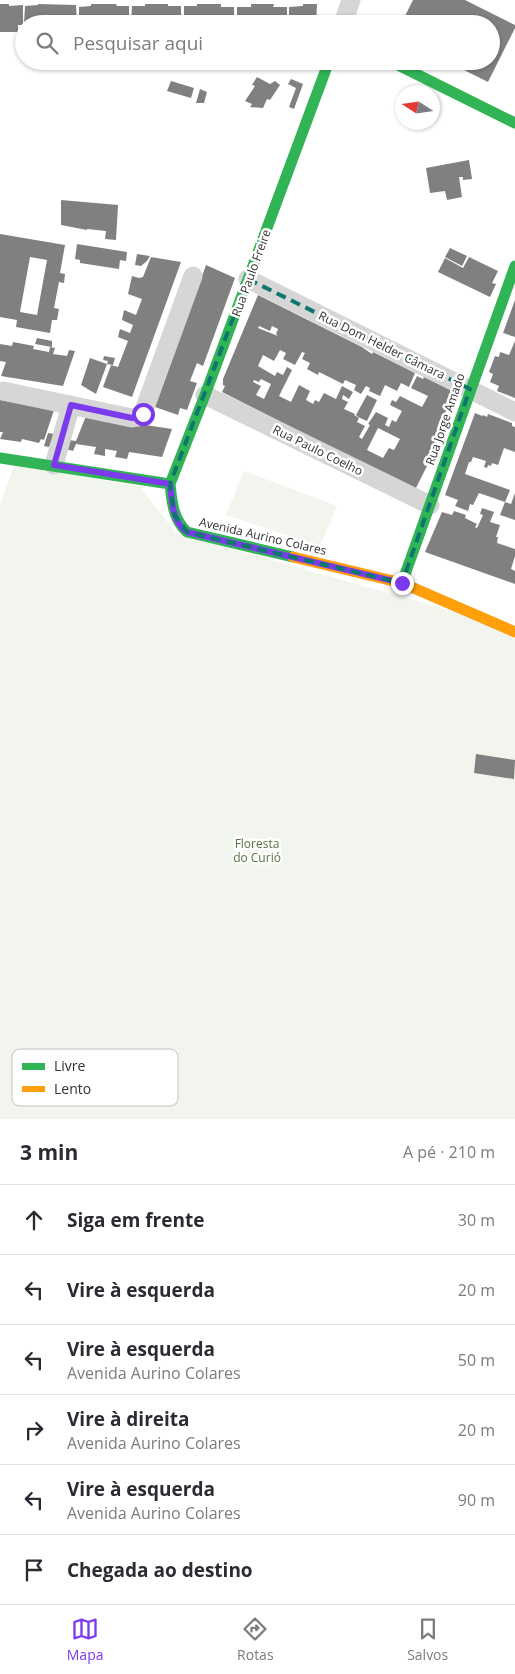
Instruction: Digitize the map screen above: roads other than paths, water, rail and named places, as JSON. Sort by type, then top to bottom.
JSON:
[{"type":"street","points":[[346,15],[351,0]]},
{"type":"street","name":"Rua Paulo Freire","points":[[170,484],[206,395],[326,70]]},
{"type":"street","points":[[408,70],[515,123]]},
{"type":"street","name":"Rua Jorge Amado","points":[[402,583],[515,266]]},
{"type":"street","points":[[3,391],[132,418],[143,414],[193,276]]},
{"type":"street","name":"Rua Dom Helder Câmara","points":[[248,279],[515,412]]},
{"type":"street","name":"Rua Paulo Coelho","points":[[206,395],[430,505]]},
{"type":"street","points":[[54,465],[71,405]]},
{"type":"street","points":[[0,458],[170,484]]},
{"type":"street","name":"Avenida Aurino Colares","points":[[170,484],[174,514],[178,524],[187,532],[402,583],[515,632]]},
{"type":"park label","name":"Floresta do Curió","points":[[257,850]]}]
